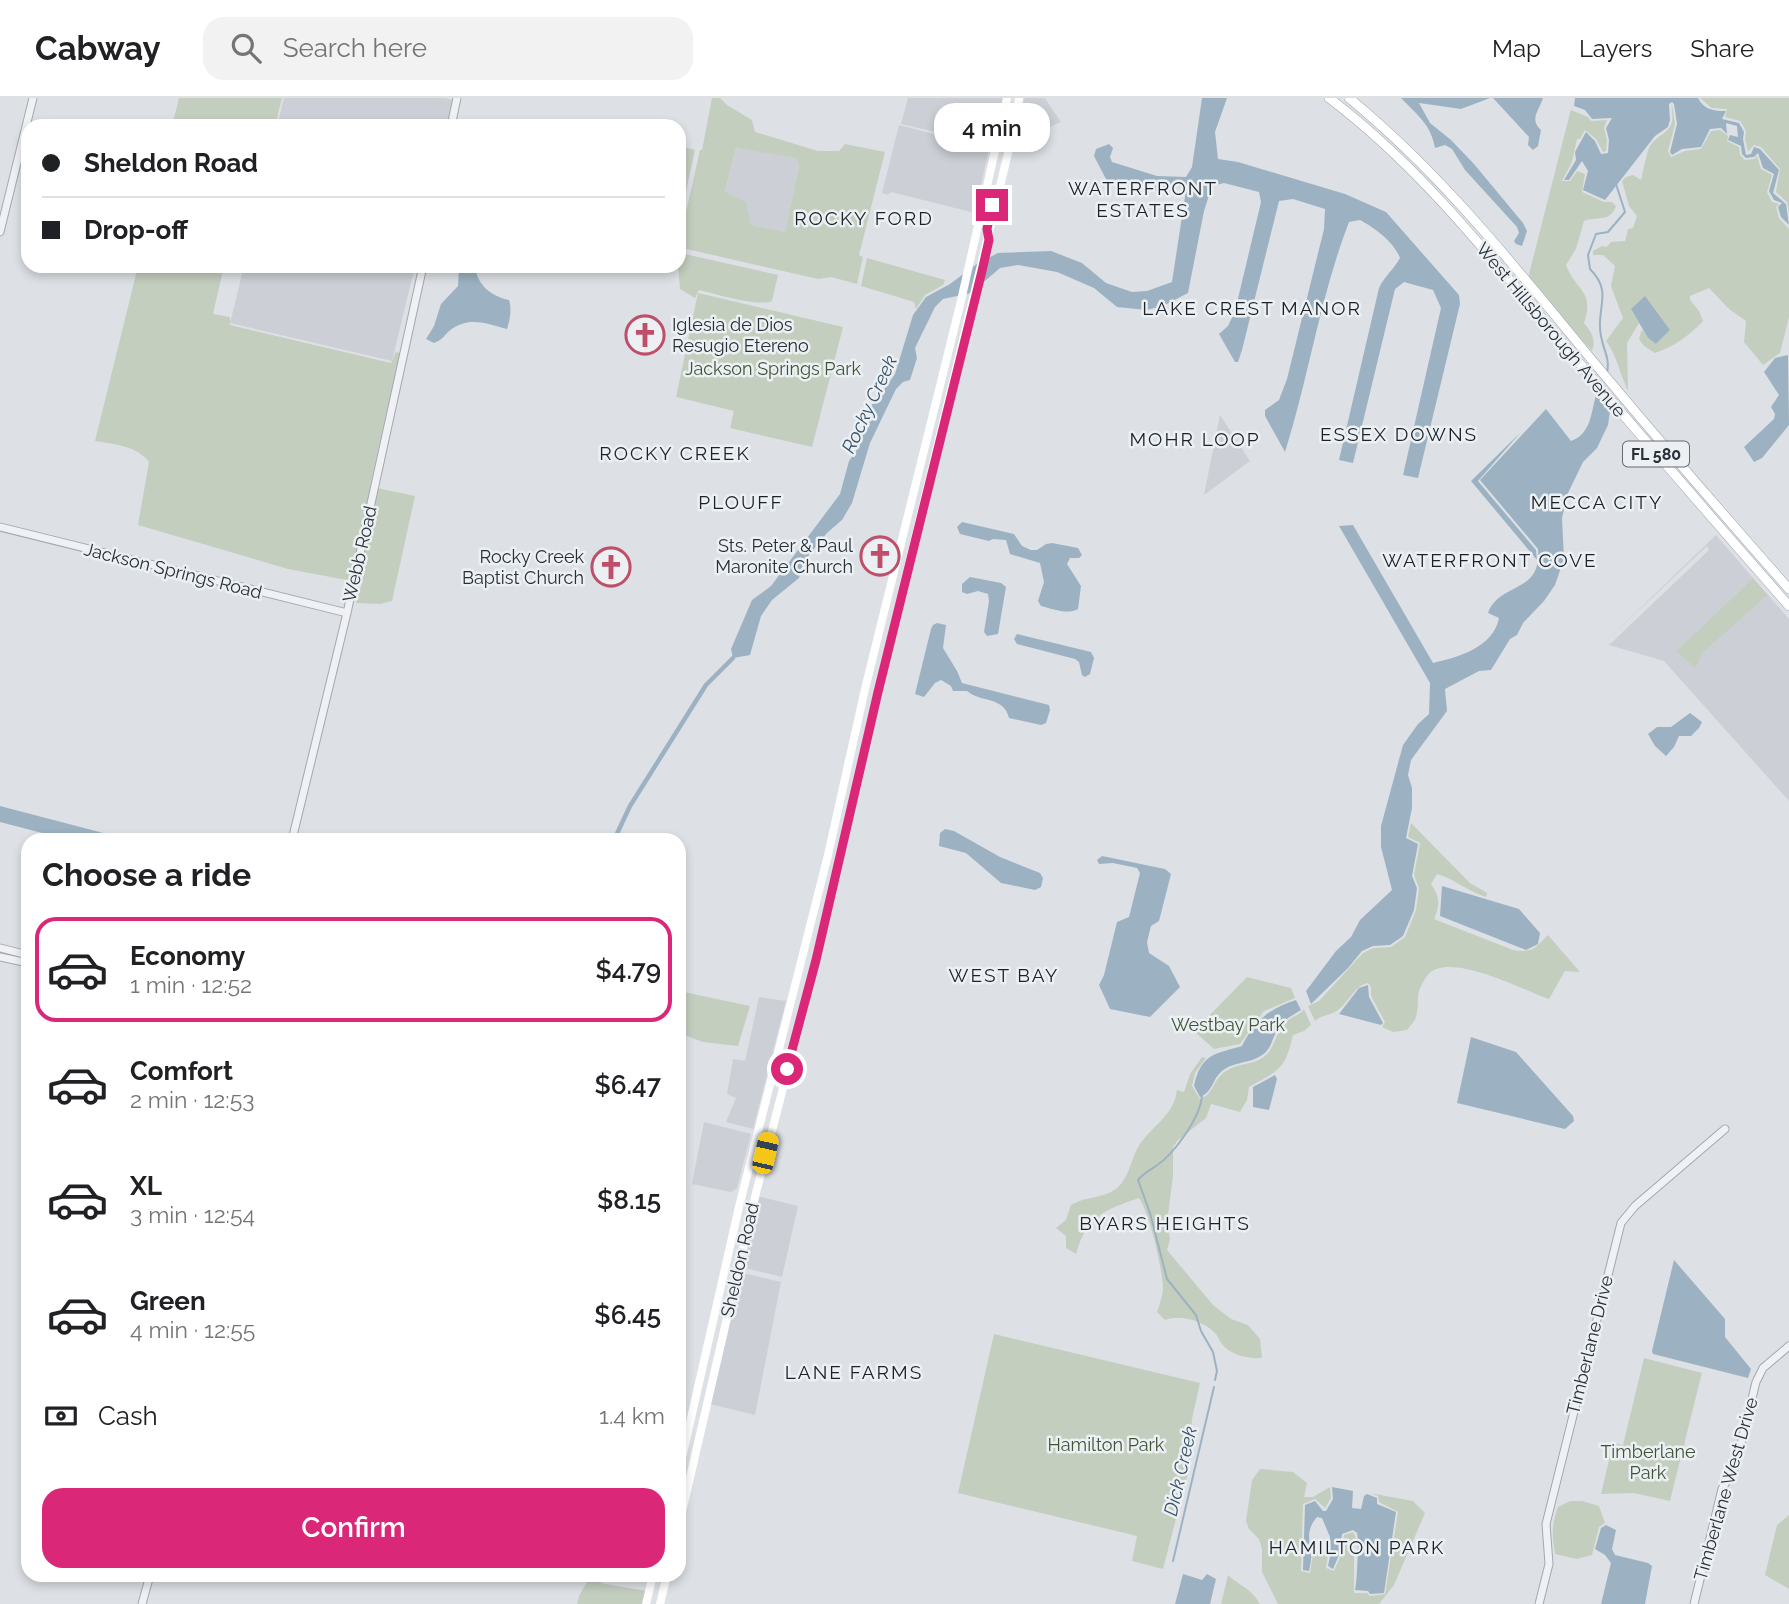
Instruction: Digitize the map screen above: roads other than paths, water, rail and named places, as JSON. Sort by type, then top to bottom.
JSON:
[{"type":"main road","name":"Sheldon Road","points":[[686,1441],[739,1207],[828,855],[869,671],[960,305],[1007,98]]},
{"type":"main road","name":"Sheldon Road","points":[[686,1495],[774,1118],[816,960],[878,692],[988,244],[1016,120],[1018,98]]},
{"type":"main road","name":"West Hillsborough Avenue","points":[[1329,98],[1366,127],[1429,189],[1514,284],[1610,400],[1789,606]]},
{"type":"main road","name":"West Hillsborough Avenue","points":[[1349,98],[1374,118],[1440,184],[1523,276],[1789,589]]},
{"type":"main road","points":[[986,192],[992,200],[987,229],[988,244]]},
{"type":"main road","points":[[712,1328],[724,1330]]},
{"type":"main road","points":[[646,1604],[651,1582]]},
{"type":"main road","points":[[660,1604],[665,1582]]},
{"type":"street","points":[[28,119],[33,98]]},
{"type":"street","points":[[452,119],[457,98]]},
{"type":"street","points":[[0,232],[21,147]]},
{"type":"street","name":"Webb Road","points":[[294,833],[347,613],[421,273]]},
{"type":"street","name":"Jackson Springs Road","points":[[0,527],[347,613]]},
{"type":"street","points":[[0,948],[21,953]]},
{"type":"street","points":[[0,957],[21,962]]},
{"type":"street","name":"Timberlane Drive","points":[[1539,1604],[1549,1564],[1546,1524],[1620,1223],[1635,1206],[1725,1129]]},
{"type":"street","name":"Timberlane West Drive","points":[[1694,1604],[1722,1489],[1736,1465],[1756,1382],[1763,1368],[1789,1346]]},
{"type":"street","points":[[142,1604],[148,1582]]},
{"type":"water","points":[[1202,98],[1227,98],[1215,132],[1218,159],[1238,162],[1345,194],[1386,212],[1459,295],[1460,304],[1418,478],[1403,475],[1441,308],[1433,290],[1404,282],[1395,289],[1353,463],[1339,460],[1379,288],[1400,258],[1389,241],[1372,227],[1360,220],[1349,222],[1330,279],[1285,452],[1265,416],[1265,410],[1279,400],[1287,379],[1324,229],[1325,209],[1293,199],[1279,201],[1242,350],[1238,362],[1235,362],[1219,334],[1228,326],[1235,311],[1261,202],[1259,192],[1224,183],[1212,186],[1204,211],[1188,293],[1163,306],[1146,310],[1117,307],[1094,288],[1057,272],[1018,265],[1000,268],[971,293],[943,299],[935,307],[915,348],[917,358],[910,380],[903,382],[896,389],[870,443],[852,503],[842,520],[827,533],[804,561],[799,578],[772,600],[761,616],[750,655],[733,658],[731,649],[752,600],[771,586],[840,494],[849,461],[858,448],[863,428],[861,420],[882,396],[895,374],[913,315],[926,297],[998,253],[1051,251],[1082,263],[1106,283],[1132,292],[1147,291],[1172,282],[1186,190],[1177,185],[1160,193],[1134,183],[1107,181],[1094,156],[1096,149],[1109,144],[1113,148],[1110,157],[1112,162],[1157,176],[1186,177],[1192,167]]},
{"type":"water","points":[[1401,98],[1490,98],[1461,109],[1419,103],[1430,123],[1474,164],[1523,223],[1527,231],[1522,246],[1514,241],[1519,233],[1517,227],[1465,170],[1452,149],[1445,145],[1435,148],[1427,126]]},
{"type":"water","points":[[1493,98],[1543,98],[1535,118],[1541,130],[1538,146],[1533,150],[1528,145],[1529,137]]},
{"type":"water","points":[[1575,98],[1698,98],[1710,109],[1726,111],[1722,119],[1739,123],[1744,132],[1746,155],[1751,154],[1754,147],[1760,149],[1779,170],[1773,193],[1786,204],[1789,225],[1781,217],[1778,207],[1782,203],[1774,200],[1769,191],[1774,174],[1763,168],[1758,153],[1754,157],[1746,158],[1742,154],[1741,146],[1728,140],[1730,135],[1738,137],[1737,126],[1726,123],[1727,134],[1721,128],[1710,129],[1701,147],[1682,149],[1672,155],[1670,152],[1677,124],[1672,102],[1669,104],[1668,127],[1655,136],[1605,200],[1583,190],[1588,171],[1582,161],[1569,180],[1564,180],[1576,160],[1575,152],[1586,132],[1595,141],[1601,154],[1608,153],[1606,128],[1612,118],[1592,119],[1585,110],[1574,106]]},
{"type":"water","points":[[459,273],[476,273],[486,289],[509,300],[507,329],[468,323],[455,327],[434,343],[426,339],[434,326],[441,304],[458,286]]},
{"type":"water","points":[[1645,296],[1670,330],[1656,344],[1648,338],[1631,309]]},
{"type":"water","points":[[1788,355],[1789,425],[1762,458],[1754,462],[1744,447],[1774,419],[1775,414],[1771,407],[1779,395],[1764,372],[1775,358]]},
{"type":"water","points":[[1596,395],[1610,411],[1608,425],[1597,448],[1583,462],[1568,493],[1562,518],[1564,559],[1555,585],[1523,623],[1517,635],[1510,639],[1491,670],[1479,671],[1445,689],[1447,711],[1411,760],[1408,775],[1412,788],[1412,808],[1406,838],[1418,844],[1412,876],[1417,888],[1414,910],[1403,936],[1390,945],[1373,946],[1362,951],[1311,1004],[1306,991],[1336,951],[1351,937],[1360,920],[1392,890],[1381,847],[1381,826],[1403,745],[1429,714],[1430,683],[1339,526],[1353,525],[1433,663],[1473,650],[1490,637],[1495,628],[1499,618],[1488,613],[1493,603],[1527,581],[1533,574],[1538,549],[1480,480],[1546,409],[1571,441],[1578,438],[1589,422]]},
{"type":"water","points":[[1521,432],[1478,481],[1536,550],[1537,560],[1471,481]]},
{"type":"water","points":[[962,522],[1014,534],[1022,546],[1031,550],[1052,543],[1078,548],[1082,555],[1079,558],[1070,558],[1067,564],[1081,586],[1078,609],[1065,611],[1041,606],[1038,601],[1044,582],[1040,563],[1010,554],[1006,540],[989,541],[960,534],[957,527]]},
{"type":"water","points":[[970,577],[1001,583],[1006,587],[998,634],[987,636],[984,632],[988,594],[978,591],[967,594],[962,592],[962,584]]},
{"type":"water","points":[[937,623],[946,625],[943,648],[962,683],[1049,705],[1046,723],[1041,725],[1009,718],[997,703],[967,691],[953,691],[951,686],[941,680],[935,683],[924,697],[915,694],[931,629]]},
{"type":"water","points":[[1017,634],[1091,652],[1094,658],[1090,674],[1085,677],[1082,675],[1079,662],[1075,659],[1017,644],[1014,639]]},
{"type":"water","points":[[1690,713],[1702,722],[1699,728],[1691,736],[1679,736],[1666,756],[1655,746],[1648,734],[1657,727],[1671,727]]},
{"type":"water","points":[[0,806],[103,833],[42,833],[0,822]]},
{"type":"water","points":[[945,829],[954,831],[1000,857],[1040,873],[1043,878],[1041,887],[1035,890],[1001,883],[966,853],[939,846],[940,833]]},
{"type":"water","points":[[1102,856],[1165,869],[1171,874],[1159,921],[1151,926],[1147,942],[1149,953],[1169,966],[1180,987],[1150,1017],[1110,1009],[1099,985],[1117,922],[1129,917],[1140,873],[1137,868],[1113,863],[1099,864],[1097,860]]},
{"type":"water","points":[[1442,886],[1519,909],[1540,933],[1538,944],[1526,950],[1440,916]]},
{"type":"water","points":[[1368,985],[1369,997],[1383,1023],[1381,1025],[1339,1014],[1359,988]]},
{"type":"water","points":[[1296,1000],[1301,1010],[1281,1025],[1265,1053],[1226,1068],[1218,1075],[1208,1092],[1200,1097],[1194,1086],[1205,1061],[1216,1054],[1242,1046],[1252,1029],[1264,1017],[1278,1007]]},
{"type":"water","points":[[1471,1037],[1516,1052],[1573,1116],[1574,1121],[1565,1129],[1457,1103]]},
{"type":"water","points":[[1275,1075],[1277,1079],[1269,1110],[1253,1107],[1253,1087]]},
{"type":"water","points":[[1674,1260],[1725,1319],[1725,1337],[1751,1369],[1748,1378],[1653,1354]]},
{"type":"water","points":[[1332,1487],[1353,1491],[1352,1508],[1361,1509],[1367,1494],[1377,1498],[1377,1504],[1396,1512],[1384,1593],[1370,1594],[1368,1591],[1355,1590],[1358,1543],[1357,1533],[1353,1530],[1342,1534],[1339,1555],[1333,1569],[1328,1566],[1330,1537],[1322,1518],[1317,1517],[1311,1526],[1309,1571],[1303,1570],[1305,1505],[1315,1501],[1326,1511],[1333,1499]]},
{"type":"water","points":[[1606,1525],[1616,1530],[1612,1549],[1615,1555],[1652,1566],[1645,1604],[1601,1604],[1611,1563],[1595,1549],[1601,1528]]},
{"type":"water","points":[[1183,1574],[1202,1580],[1207,1574],[1216,1579],[1210,1604],[1175,1604]]},
{"type":"waterway","name":"Dick Creek","points":[[1607,374],[1607,359],[1600,326],[1601,286],[1590,269],[1588,255],[1596,234],[1608,232],[1625,212],[1616,184]]},
{"type":"waterway","points":[[617,833],[630,806],[706,685],[733,658]]},
{"type":"waterway","name":"Dick Creek","points":[[1202,1095],[1197,1114],[1178,1144],[1138,1180],[1150,1213],[1167,1279],[1196,1315],[1201,1331],[1213,1352],[1217,1371],[1215,1380]]},
{"type":"waterway","name":"Dick Creek","points":[[1173,1561],[1214,1387]]},
{"type":"place","name":"Iglesia de Dios Resugio Etereno","points":[[645,335]]},
{"type":"place","name":"Sts. Peter & Paul Maronite Church","points":[[880,556]]},
{"type":"place","name":"Rocky Creek Baptist Church","points":[[611,567]]},
{"type":"district","name":"WATERFRONT ESTATES","points":[[1143,199]]},
{"type":"district","name":"ROCKY FORD","points":[[864,218]]},
{"type":"district","name":"LAKE CREST MANOR","points":[[1252,308]]},
{"type":"district","name":"ESSEX DOWNS","points":[[1399,434]]},
{"type":"district","name":"MOHR LOOP","points":[[1195,439]]},
{"type":"district","name":"ROCKY CREEK","points":[[675,453]]},
{"type":"district","name":"PLOUFF","points":[[741,502]]},
{"type":"district","name":"MECCA CITY","points":[[1597,502]]},
{"type":"district","name":"WATERFRONT COVE","points":[[1490,560]]},
{"type":"district","name":"WEST BAY","points":[[1004,975]]},
{"type":"district","name":"BYARS HEIGHTS","points":[[1165,1223]]},
{"type":"district","name":"LANE FARMS","points":[[854,1372]]},
{"type":"district","name":"HAMILTON PARK","points":[[1357,1547]]},
{"type":"park label","name":"Jackson Springs Park","points":[[773,369]]},
{"type":"park label","name":"Westbay Park","points":[[1228,1025]]},
{"type":"park label","name":"Hamilton Park","points":[[1106,1445]]},
{"type":"park label","name":"Timberlane Park","points":[[1648,1462]]},
{"type":"water label","name":"Rocky Creek","points":[[869,404]]}]
